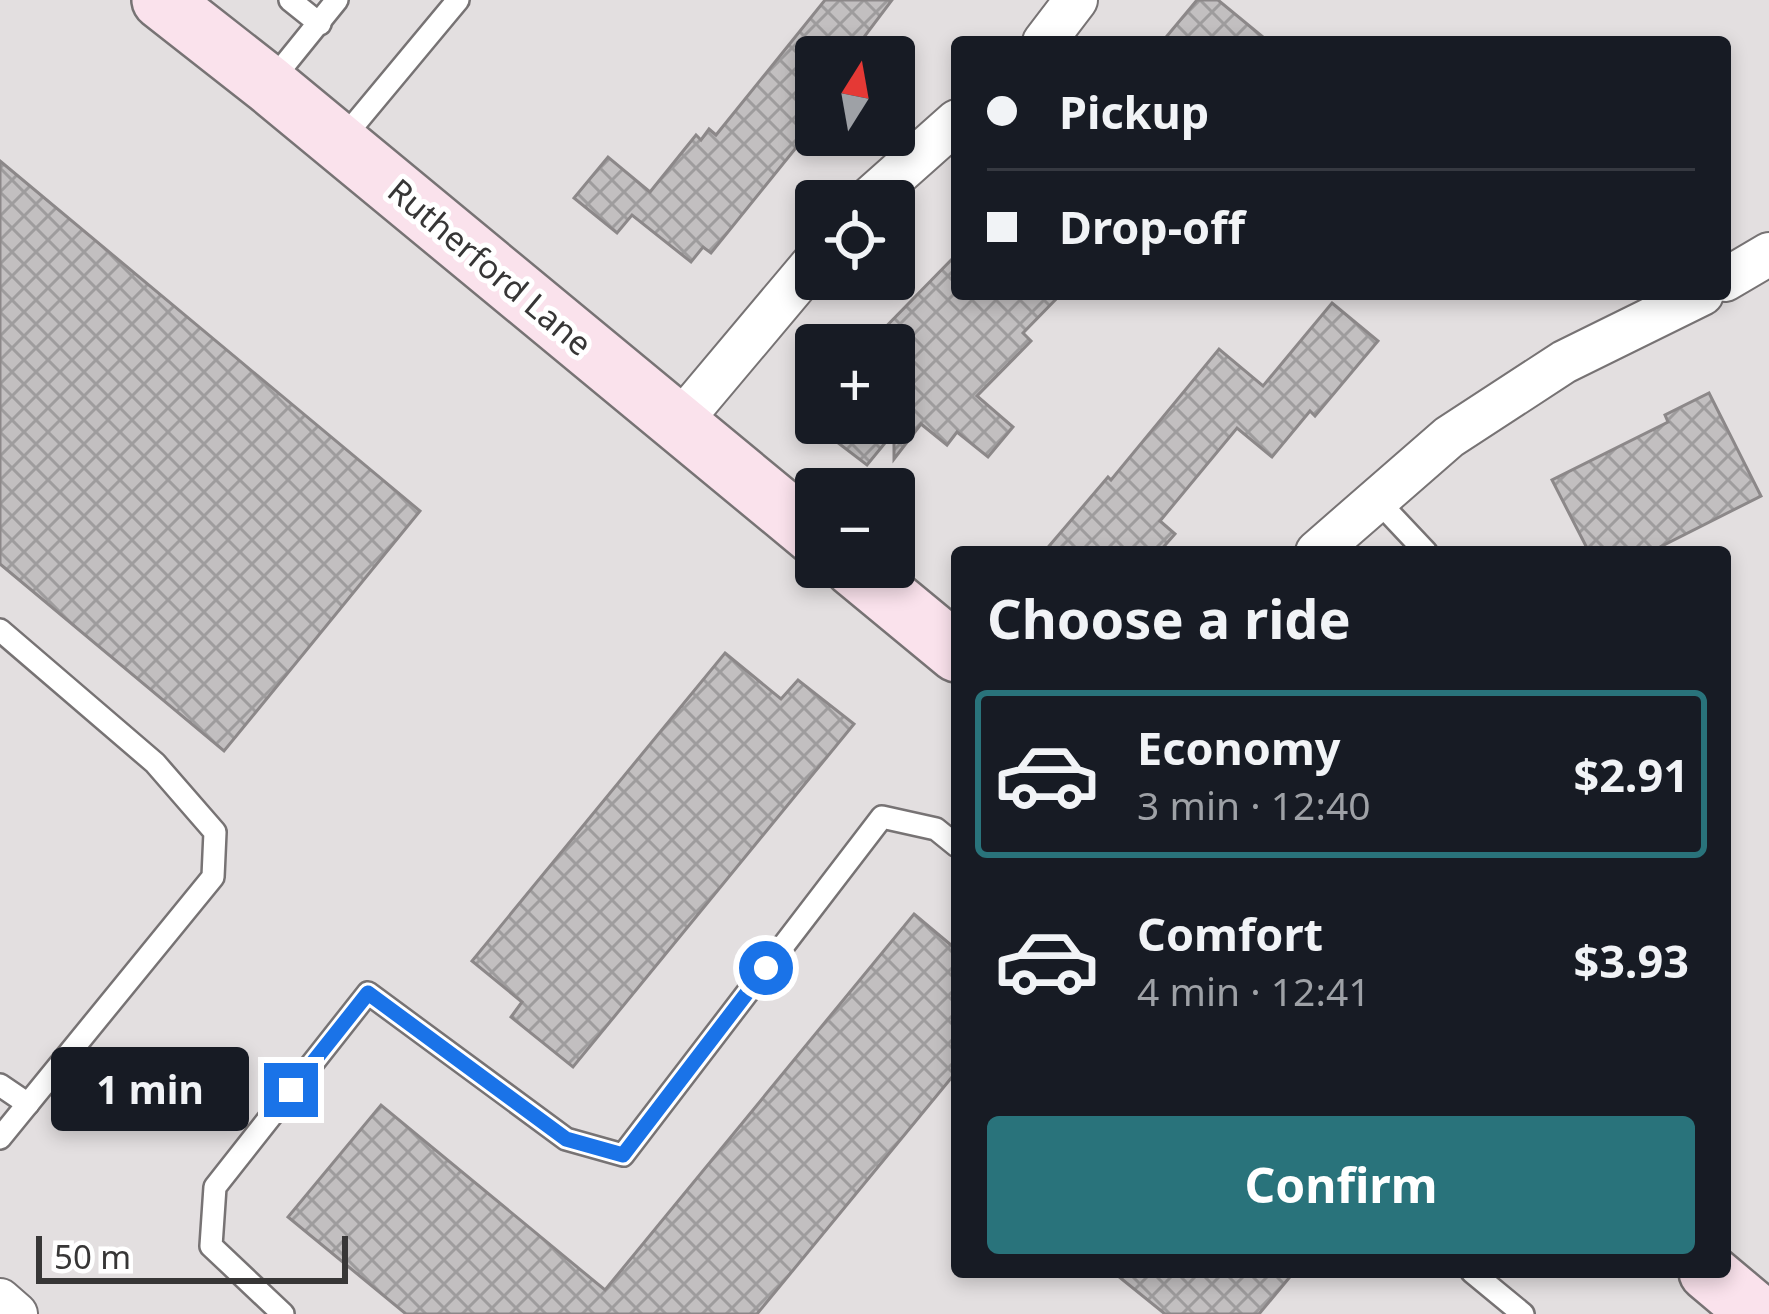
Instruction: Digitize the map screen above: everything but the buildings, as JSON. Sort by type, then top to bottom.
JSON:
[{"type":"street","name":"Rutherford Lane","points":[[161,0],[795,520]]},
{"type":"street","points":[[1049,36],[1076,0]]},
{"type":"street","points":[[891,180],[951,126]]},
{"type":"street","points":[[1731,276],[1769,254]]},
{"type":"street","points":[[679,423],[795,285]]},
{"type":"street","points":[[1324,546],[1449,437],[1564,362],[1690,300]]},
{"type":"street","points":[[878,588],[951,648]]},
{"type":"street","points":[[1715,1278],[1759,1314]]},
{"type":"street","points":[[0,1300],[16,1314]]},
{"type":"lane","points":[[290,0],[320,24]]},
{"type":"lane","points":[[268,84],[337,0]]},
{"type":"lane","points":[[339,143],[458,0]]},
{"type":"lane","points":[[1377,500],[1420,546]]},
{"type":"lane","points":[[0,630],[155,763],[215,832],[213,877],[0,1138]]},
{"type":"lane","points":[[284,1314],[212,1246],[215,1187],[368,993],[566,1139],[623,1155],[882,818],[937,829],[951,841]]},
{"type":"lane","points":[[0,1085],[28,1104]]},
{"type":"lane","points":[[1479,1278],[1522,1314]]},
{"type":"route","points":[[291,1090],[368,993],[566,1139],[623,1155],[766,968]]}]
